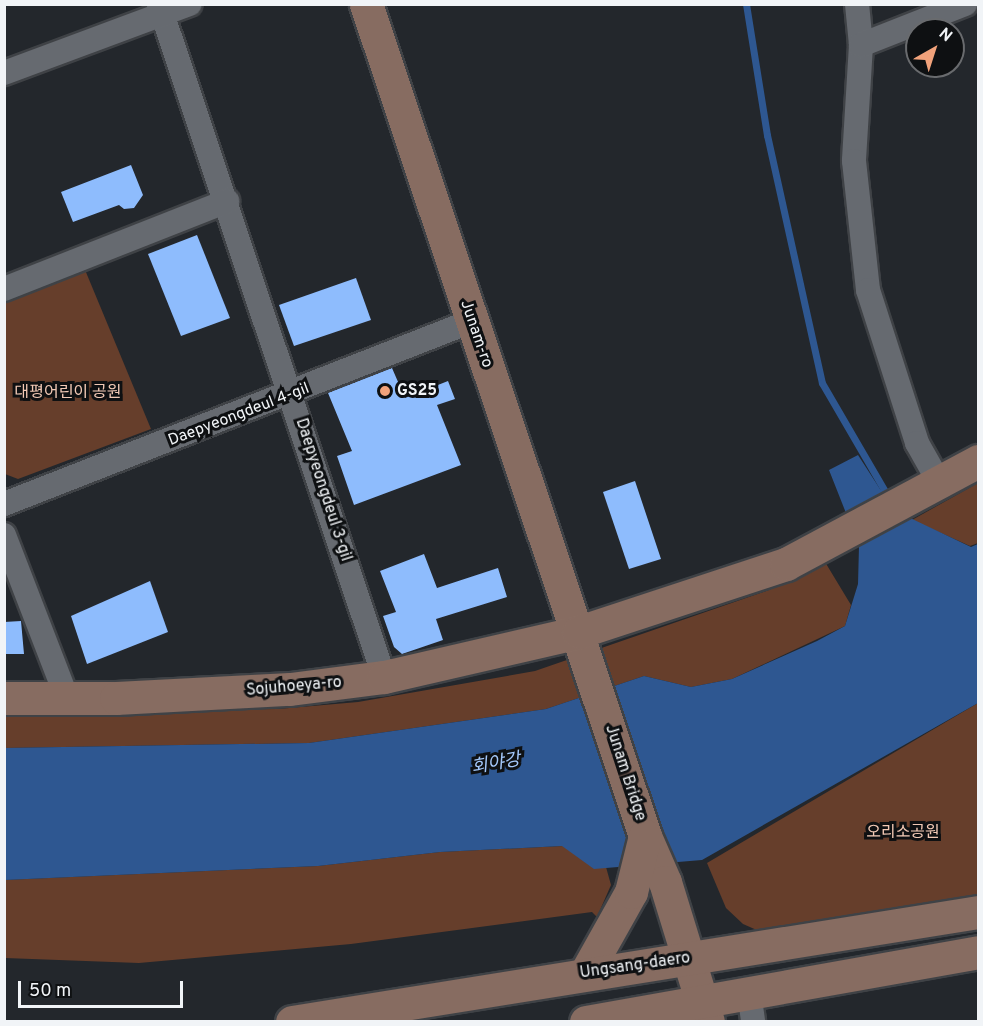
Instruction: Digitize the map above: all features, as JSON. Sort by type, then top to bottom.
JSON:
[{"type":"main road","name":"Junam-ro","points":[[366,4],[584,647]]},
{"type":"main road","name":"Sojuhoeya-ro","points":[[4,698],[67,698],[290,689],[584,647],[756,576],[815,548],[935,486],[978,460]]},
{"type":"main road","name":"Junam Bridge","points":[[584,647],[645,836],[690,959],[706,1011]]},
{"type":"main road","points":[[585,974],[631,892],[645,836]]},
{"type":"main road","name":"Ungsang-daero","points":[[292,1022],[978,912]]},
{"type":"main road","points":[[585,1022],[751,1007],[978,952]]},
{"type":"street","points":[[4,73],[160,10],[190,4]]},
{"type":"street","points":[[857,4],[861,45],[854,161],[868,290],[917,443],[935,486]]},
{"type":"street","points":[[861,45],[965,4]]},
{"type":"street","name":"Daepyeongdeul 3-gil","points":[[160,10],[292,394],[384,677]]},
{"type":"street","points":[[4,289],[227,201]]},
{"type":"street","name":"Daepyeongdeul 4-gil","points":[[4,504],[292,394],[472,321]]},
{"type":"street","points":[[4,535],[67,698]]},
{"type":"green space","name":"대평어린이 공원","points":[[83,265],[151,429],[18,479],[5,474],[4,297]]},
{"type":"green space","points":[[978,483],[978,543],[970,546],[912,520]]},
{"type":"green space","points":[[825,562],[851,605],[845,626],[732,679],[691,687],[644,676],[546,709],[309,743],[5,748],[4,712],[278,709],[358,702],[535,671],[769,590]]},
{"type":"green space","name":"오리소공원","points":[[978,703],[978,896],[759,931],[743,924],[726,908],[707,863]]},
{"type":"green space","points":[[563,846],[594,868],[606,867],[611,885],[597,917],[592,912],[351,944],[139,963],[5,958],[4,880],[318,866],[440,852]]},
{"type":"water","name":"회야강","points":[[858,455],[880,489],[906,516],[971,547],[978,544],[978,703],[702,860],[594,869],[562,846],[440,852],[318,866],[5,880],[4,748],[309,743],[546,709],[644,676],[691,687],[732,679],[817,641],[845,626],[858,584],[859,546],[829,470]]},
{"type":"building","points":[[131,165],[143,195],[134,208],[124,209],[119,205],[73,222],[61,192]]},
{"type":"building","points":[[197,235],[230,318],[181,336],[148,254]]},
{"type":"building","points":[[356,278],[371,320],[294,346],[279,305]]},
{"type":"building","points":[[392,368],[405,398],[448,381],[455,399],[437,405],[461,465],[354,505],[337,456],[352,451],[328,393]]},
{"type":"building","points":[[635,481],[661,559],[629,569],[603,492]]},
{"type":"building","points":[[424,554],[437,588],[498,568],[507,597],[436,619],[443,640],[402,654],[394,647],[383,616],[396,612],[380,571]]},
{"type":"building","points":[[150,581],[168,632],[87,664],[71,616]]},
{"type":"building","points":[[21,621],[24,654],[4,654],[4,622]]},
{"type":"waterway","points":[[746,4],[767,135],[822,383],[889,498]]},
{"type":"place","name":"GS25","points":[[385,391]]}]
